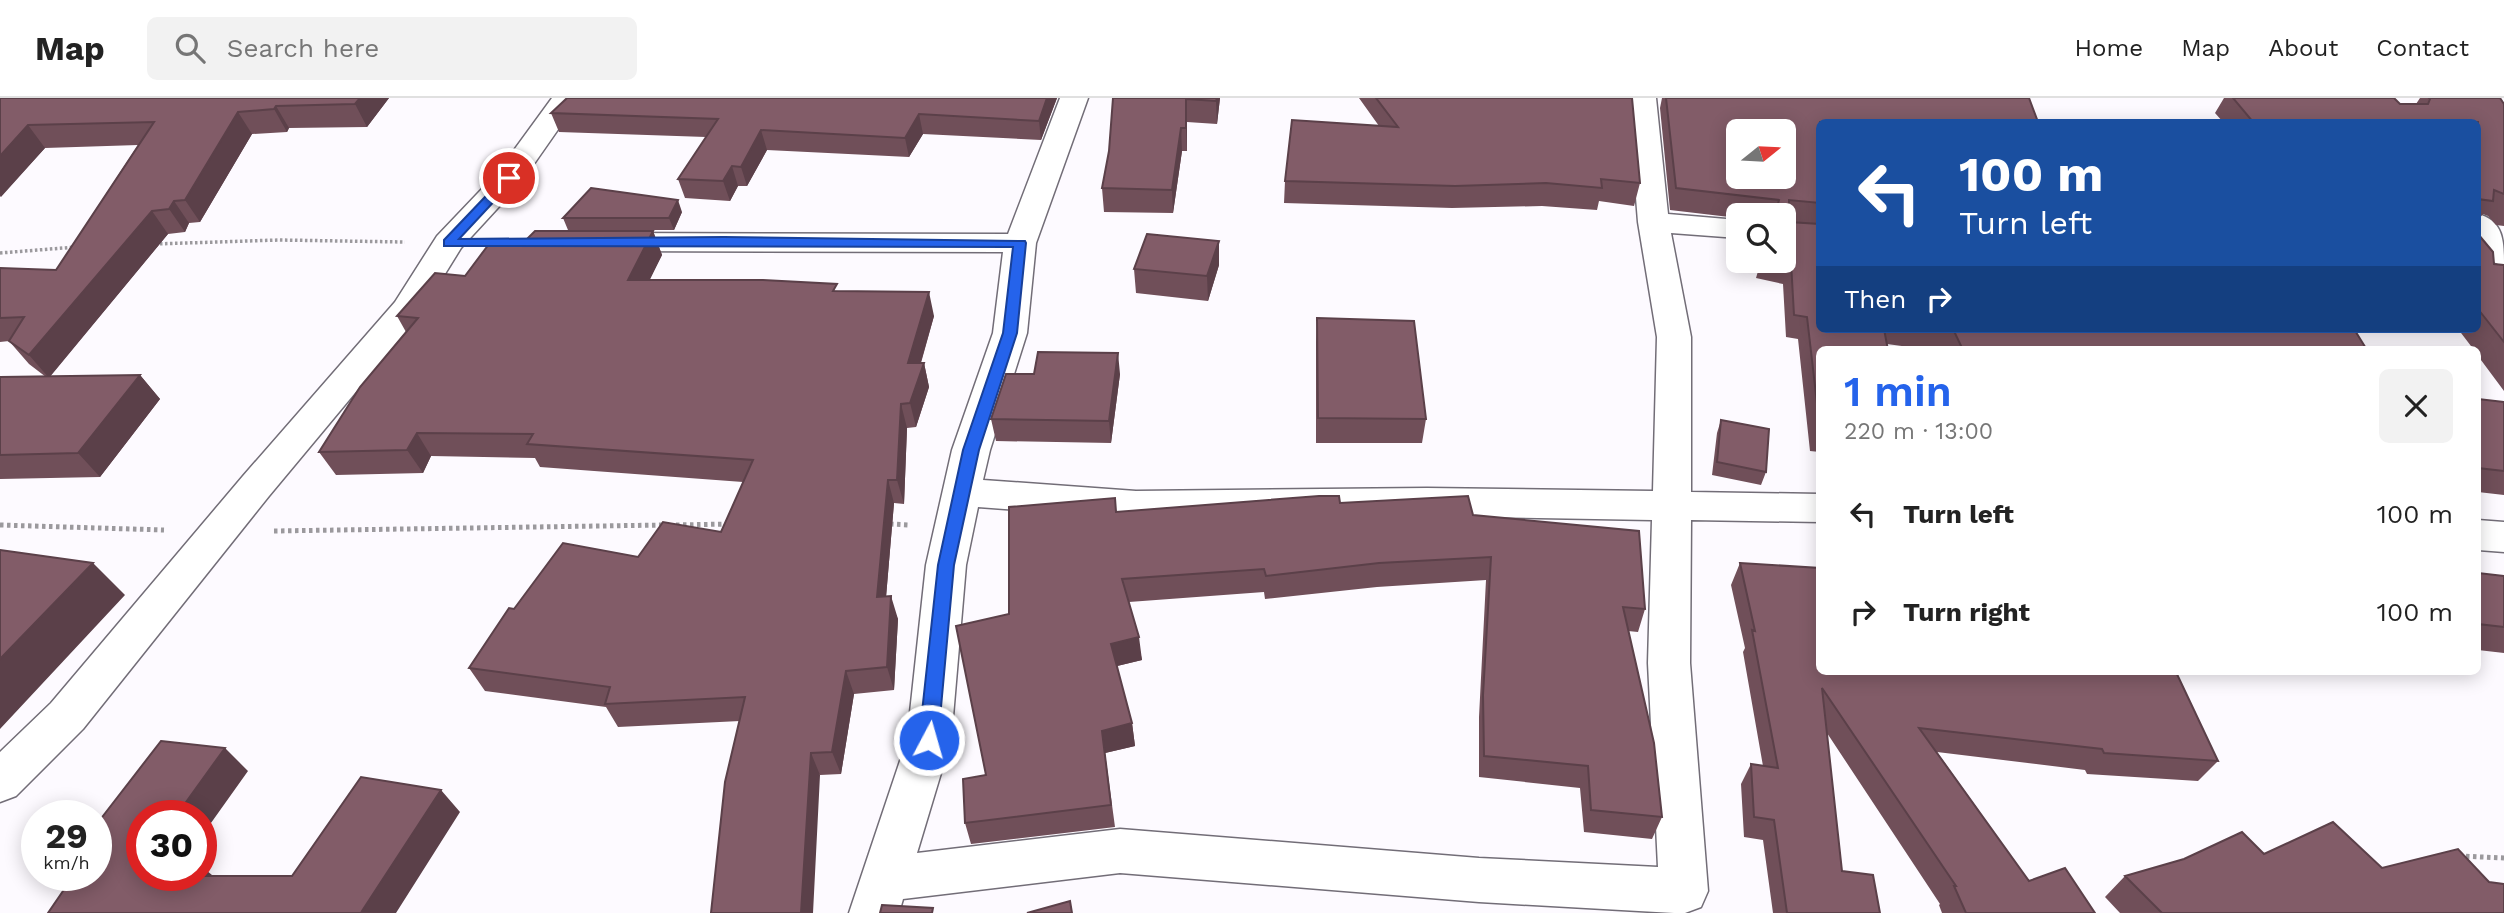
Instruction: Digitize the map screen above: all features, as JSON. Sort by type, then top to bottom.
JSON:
[{"type":"street","points":[[0,782],[67,716],[407,309],[448,243],[509,178],[566,98]]},
{"type":"street","points":[[1074,98],[1020,243],[1010,333],[971,450],[946,565],[929,740],[878,896],[1119,851],[1479,880],[1685,891],[1669,663],[1674,337],[1653,222],[1642,98]]},
{"type":"street","points":[[1653,222],[1726,228]]},
{"type":"street","points":[[2481,227],[2504,256]]},
{"type":"street","points":[[448,243],[486,243]]},
{"type":"street","points":[[577,243],[1020,243]]},
{"type":"street","points":[[2481,274],[2504,275]]},
{"type":"street","points":[[962,492],[1136,505],[1427,502],[1816,508]]},
{"type":"street","points":[[2481,535],[2504,537]]},
{"type":"path","points":[[146,244],[279,240],[448,243]]},
{"type":"path","points":[[0,253],[81,246]]},
{"type":"path","points":[[878,523],[954,528]]},
{"type":"path","points":[[0,525],[219,532],[743,524]]},
{"type":"path","points":[[2452,856],[2504,858]]},
{"type":"building","points":[[0,98],[360,98],[355,104],[276,106],[274,109],[238,112],[185,200],[174,201],[169,209],[152,211],[29,355],[9,341],[24,317],[0,318],[0,268],[56,270],[154,122],[28,125],[0,156]]},
{"type":"building","points":[[567,98],[1047,98],[1039,121],[919,114],[905,138],[761,130],[741,167],[732,166],[723,181],[678,179],[718,119],[551,113]]},
{"type":"building","points":[[1113,98],[1217,98],[1216,101],[1186,99],[1186,128],[1181,128],[1172,190],[1102,188],[1109,151]]},
{"type":"building","points":[[1376,98],[1632,98],[1640,183],[1601,179],[1602,188],[1546,183],[1455,186],[1285,181],[1292,120],[1398,127]]},
{"type":"building","points":[[1666,98],[2029,98],[2037,119],[1816,119],[1816,203],[1789,200],[1789,203],[1778,203],[1779,200],[1676,188]]},
{"type":"building","points":[[2233,98],[2394,98],[2400,104],[2428,104],[2429,98],[2500,98],[2504,104],[2504,194],[2494,190],[2493,201],[2481,199],[2481,119],[2250,119]]},
{"type":"building","points":[[591,188],[678,200],[669,218],[563,218]]},
{"type":"building","points":[[1796,222],[1816,224],[1816,333],[1885,333],[1887,346],[1816,346],[1816,395],[1807,317],[1794,315],[1792,273],[1796,273]]},
{"type":"building","points":[[535,231],[653,231],[628,280],[763,280],[837,284],[833,291],[929,292],[908,363],[924,363],[910,403],[901,404],[897,480],[888,480],[877,597],[891,596],[887,667],[846,671],[832,752],[811,753],[801,913],[711,913],[725,782],[745,697],[605,704],[610,687],[469,668],[509,608],[514,609],[563,543],[638,557],[663,522],[721,532],[753,460],[527,444],[533,434],[417,433],[407,450],[319,452],[360,387],[418,318],[397,316],[435,273],[465,276],[492,240],[524,242]]},
{"type":"building","points":[[1147,234],[1219,241],[1207,276],[1134,269]]},
{"type":"building","points":[[2481,238],[2493,252],[2494,264],[2504,265],[2504,342],[2481,313]]},
{"type":"building","points":[[1317,318],[1414,321],[1426,419],[1318,418]]},
{"type":"building","points":[[1955,333],[2356,333],[2365,346],[1961,346]]},
{"type":"building","points":[[1038,352],[1118,353],[1109,421],[991,419],[1006,374],[1034,374]]},
{"type":"building","points":[[140,375],[78,453],[0,455],[0,377]]},
{"type":"building","points":[[2481,399],[2504,402],[2504,471],[2481,468]]},
{"type":"building","points":[[1721,420],[1769,429],[1766,472],[1717,462]]},
{"type":"building","points":[[1339,496],[1340,503],[1468,496],[1473,515],[1639,531],[1645,609],[1623,607],[1654,743],[1662,817],[1591,810],[1588,766],[1484,756],[1483,695],[1491,557],[1379,563],[1266,576],[1264,569],[1122,579],[1139,637],[1111,644],[1132,723],[1102,731],[1111,805],[965,823],[963,779],[986,775],[956,626],[1009,614],[1009,507],[1115,498],[1116,512]]},
{"type":"building","points":[[0,550],[93,563],[0,659]]},
{"type":"building","points":[[1740,563],[1816,568],[1816,675],[2177,675],[2218,761],[2104,753],[2102,749],[1919,728],[2029,881],[2065,868],[2095,913],[1966,913],[1956,886],[1822,688],[1842,871],[1873,875],[1880,913],[1787,913],[1774,820],[1754,817],[1751,764],[1778,768],[1752,630],[1755,631]]},
{"type":"building","points":[[2481,573],[2504,576],[2504,627],[2481,624]]},
{"type":"building","points":[[161,741],[225,748],[188,800],[126,800],[126,891],[217,891],[217,876],[292,876],[361,777],[441,790],[362,911],[373,913],[48,913],[63,891],[112,891],[112,804]]},
{"type":"building","points":[[2333,822],[2382,868],[2458,849],[2489,882],[2504,884],[2504,913],[2162,913],[2125,876],[2184,859],[2242,832],[2264,854]]},
{"type":"building","points":[[1070,901],[1072,913],[1027,913]]},
{"type":"building","points":[[882,905],[933,908],[932,913],[880,913]]},
{"type":"route","points":[[509,178],[448,243],[1020,243],[1010,333],[971,450],[946,565],[929,740]]}]
